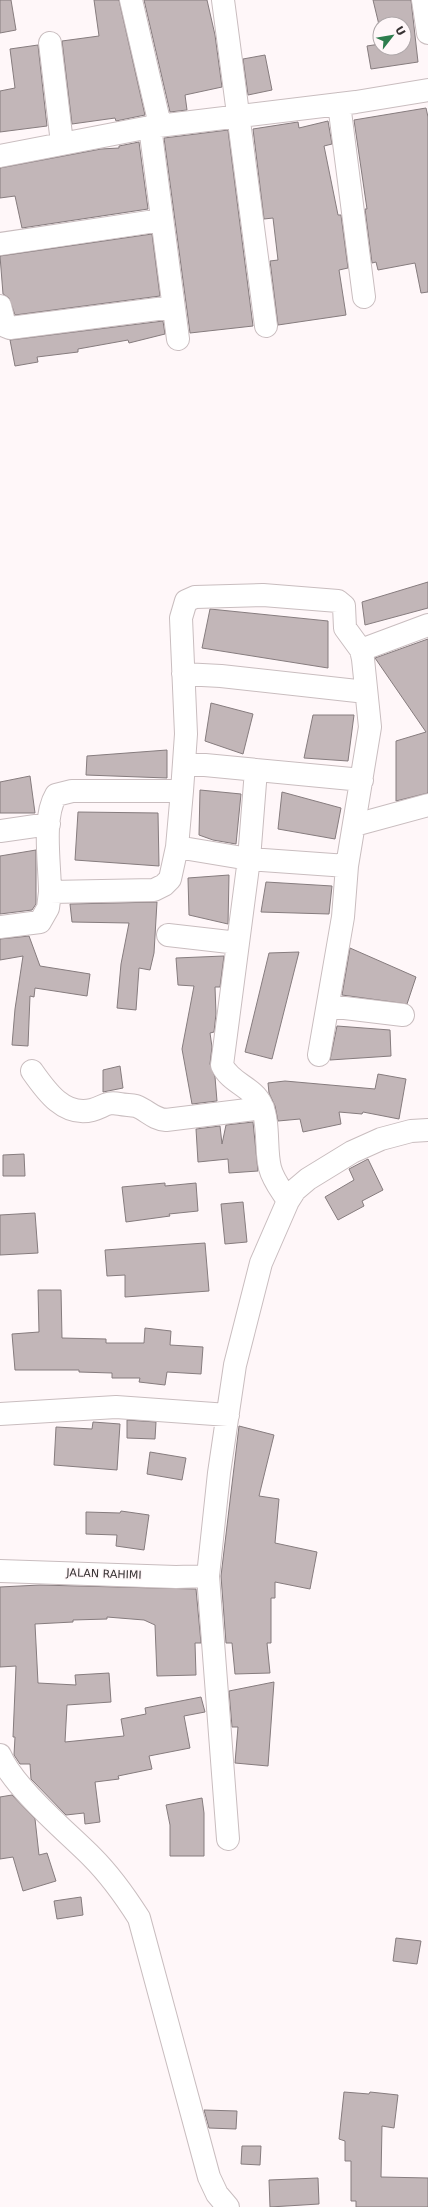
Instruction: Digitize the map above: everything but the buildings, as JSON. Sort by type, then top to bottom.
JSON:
[{"type":"street","points":[[131,0],[155,126],[162,220],[178,340]]},
{"type":"street","points":[[223,0],[240,117],[266,326]]},
{"type":"street","points":[[423,0],[428,33]]},
{"type":"street","points":[[50,43],[62,143]]},
{"type":"street","points":[[0,156],[155,126],[339,104],[428,90]]},
{"type":"street","points":[[339,104],[364,297]]},
{"type":"street","points":[[0,244],[162,220]]},
{"type":"street","points":[[0,306],[5,326],[10,328],[173,307]]},
{"type":"street","points":[[50,892],[154,890],[164,885],[170,878],[177,848],[186,734],[181,618],[184,606],[191,597],[263,595],[338,601],[344,606],[346,630],[361,650],[370,727],[347,866],[343,917],[320,1055]]},
{"type":"street","points":[[361,650],[428,625]]},
{"type":"street","points":[[183,674],[221,676],[366,692]]},
{"type":"street","points":[[184,763],[362,780]]},
{"type":"street","points":[[256,770],[249,859],[222,1065],[228,1075],[256,1098],[262,1108],[270,1169],[288,1201]]},
{"type":"street","points":[[0,927],[40,922],[48,908],[50,892],[49,824],[52,802],[56,795],[64,791],[182,791]]},
{"type":"street","points":[[355,825],[428,805]]},
{"type":"street","points":[[0,831],[49,824]]},
{"type":"street","points":[[177,848],[249,859],[347,866]]},
{"type":"street","points":[[168,935],[238,943]]},
{"type":"street","points":[[328,1006],[403,1015]]},
{"type":"street","points":[[32,1071],[57,1102],[65,1107],[83,1112],[96,1109],[112,1102],[135,1106],[157,1119],[166,1120],[262,1108]]},
{"type":"street","points":[[228,1840],[208,1576],[235,1365],[261,1263],[288,1201],[295,1190],[308,1179],[352,1152],[381,1139],[411,1131],[428,1130]]},
{"type":"street","points":[[0,1414],[116,1407],[228,1414]]},
{"type":"street","name":"JALAN RAHIMI","points":[[0,1571],[176,1577],[208,1576]]},
{"type":"street","points":[[0,1755],[12,1776],[94,1858],[120,1889],[138,1918],[209,2177],[217,2194],[228,2207]]}]
